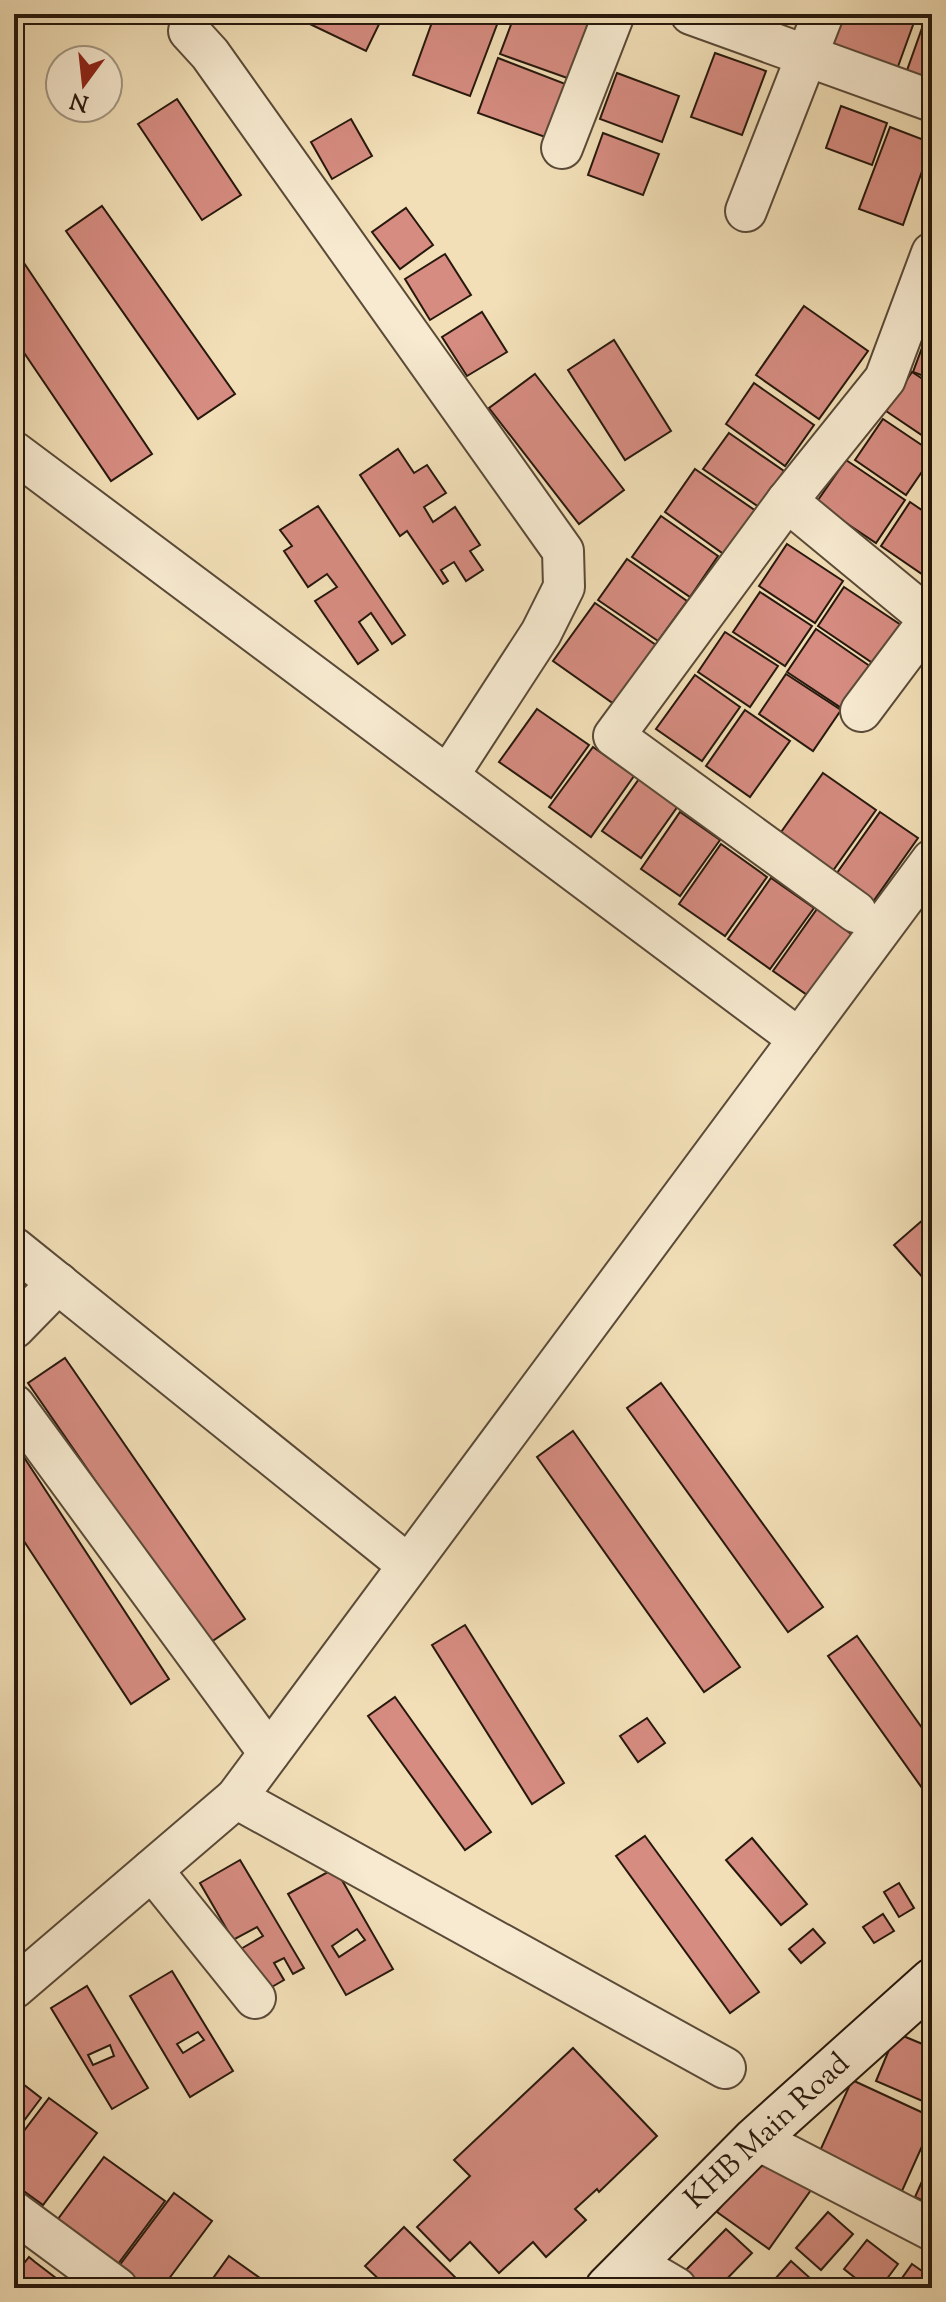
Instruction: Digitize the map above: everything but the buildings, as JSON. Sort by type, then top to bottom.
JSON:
[{"type":"main road","name":"KHB Main Road","points":[[620,2275],[756,2139],[930,1987]]},
{"type":"street","points":[[562,148],[614,14]]},
{"type":"street","points":[[691,14],[932,101]]},
{"type":"street","points":[[746,211],[823,14]]},
{"type":"street","points":[[189,31],[210,54],[563,551],[564,587],[541,633],[448,776]]},
{"type":"street","points":[[856,912],[614,736],[787,501],[885,379],[929,272]]},
{"type":"street","points":[[14,452],[799,1039]]},
{"type":"street","points":[[787,501],[931,617],[861,711]]},
{"type":"street","points":[[14,1988],[236,1798],[932,860]]},
{"type":"street","points":[[14,1248],[408,1565]]},
{"type":"street","points":[[14,1328],[58,1283]]},
{"type":"street","points":[[14,1405],[269,1753]]},
{"type":"street","points":[[236,1798],[725,2068]]},
{"type":"street","points":[[152,1870],[255,1998]]},
{"type":"street","points":[[756,2139],[932,2230]]},
{"type":"street","points":[[14,2212],[117,2288]]},
{"type":"street","points":[[620,2275],[676,2288]]}]
